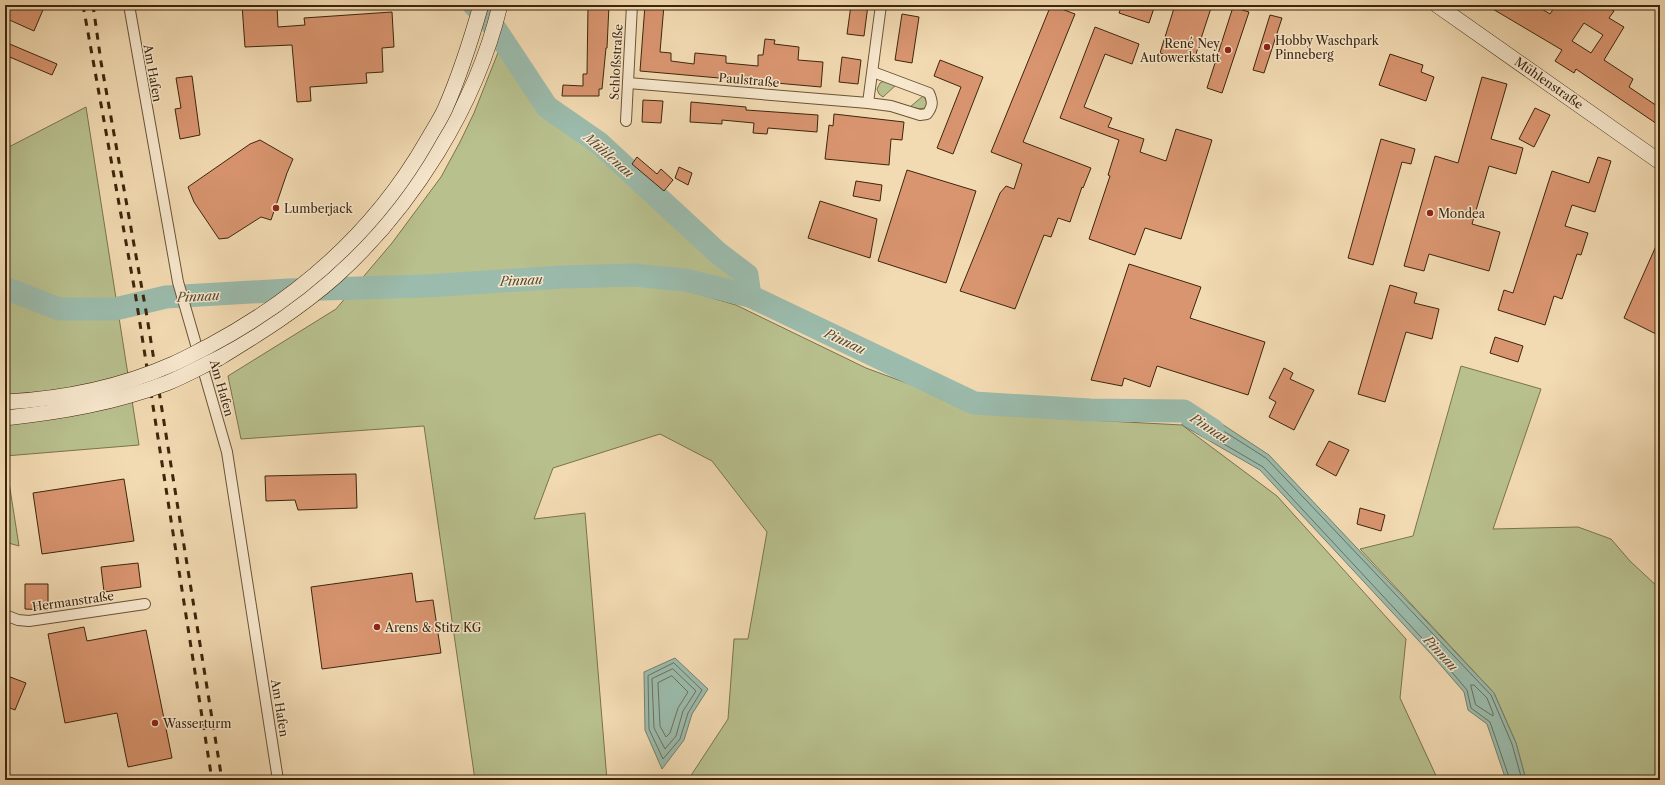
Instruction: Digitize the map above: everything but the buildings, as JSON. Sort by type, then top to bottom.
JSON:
[{"type":"main road","points":[[5,402],[82,393],[123,382],[174,364],[253,321],[304,283],[348,245],[369,222],[400,184],[418,156],[445,110],[466,56],[481,5]]},
{"type":"main road","points":[[5,418],[92,406],[167,383],[219,358],[268,328],[335,276],[384,228],[410,195],[434,159],[461,111],[481,64],[500,5]]},
{"type":"main road","name":"Mühlenstraße","points":[[1437,5],[1660,162]]},
{"type":"street","name":"Am Hafen","points":[[129,5],[178,282],[227,452],[278,780]]},
{"type":"street","name":"Schloßstraße","points":[[626,121],[632,5]]},
{"type":"street","points":[[868,103],[881,5]]},
{"type":"street","name":"Paulstraße","points":[[628,84],[868,103],[891,106],[920,115],[927,114],[932,108],[932,101],[928,93],[873,72]]},
{"type":"street","name":"Hermanstraße","points":[[5,615],[18,620],[40,620],[144,604]]},
{"type":"green space","points":[[503,40],[547,107],[599,143],[718,253],[747,275],[750,296],[685,280],[636,276],[736,305],[866,368],[958,402],[1069,419],[1182,425],[1277,496],[1406,639],[1400,698],[1438,780],[688,780],[728,719],[734,639],[748,639],[767,532],[712,461],[660,434],[553,468],[534,519],[585,513],[607,780],[475,780],[424,426],[241,439],[228,376],[336,309],[392,243],[441,177],[474,113]]},
{"type":"green space","points":[[884,81],[896,85],[883,97],[879,94],[877,89],[880,83]]},
{"type":"green space","points":[[923,96],[928,104],[925,108],[918,109],[910,107]]},
{"type":"green space","points":[[86,107],[139,445],[5,456],[5,149]]},
{"type":"green space","points":[[1461,366],[1541,389],[1493,529],[1578,527],[1611,539],[1630,561],[1660,589],[1660,780],[1526,780],[1516,743],[1494,693],[1360,549],[1413,536]]},
{"type":"green space","points":[[5,457],[19,546],[5,542]]},
{"type":"water","points":[[1190,403],[1269,455],[1494,693],[1516,743],[1526,780],[1506,780],[1487,724],[1468,710],[1464,692],[1431,654],[1260,470],[1182,425]]},
{"type":"water","points":[[675,658],[708,689],[692,714],[684,740],[662,769],[645,730],[644,672]]},
{"type":"waterway","name":"Mühlenau","points":[[474,5],[488,18],[547,107],[599,143],[718,253],[747,275],[750,296]]},
{"type":"waterway","name":"Pinnau","points":[[5,288],[59,309],[115,309],[166,297],[288,290],[426,286],[563,277],[633,275],[685,280],[750,296],[974,403],[1090,410],[1184,411],[1213,430]]},
{"type":"railway","points":[[83,5],[135,292],[212,780]]},
{"type":"railway","points":[[93,5],[101,62],[146,311],[222,780]]},
{"type":"place","name":"Hobby Waschpark Pinneberg","points":[[1267,47]]},
{"type":"place","name":"René Ney Autowerkstatt","points":[[1228,50]]},
{"type":"place","name":"Lumberjack","points":[[276,208]]},
{"type":"place","name":"Mondea","points":[[1430,213]]},
{"type":"place","name":"Arens & Stitz KG","points":[[377,627]]},
{"type":"place","name":"Wasserturm","points":[[155,723]]}]
